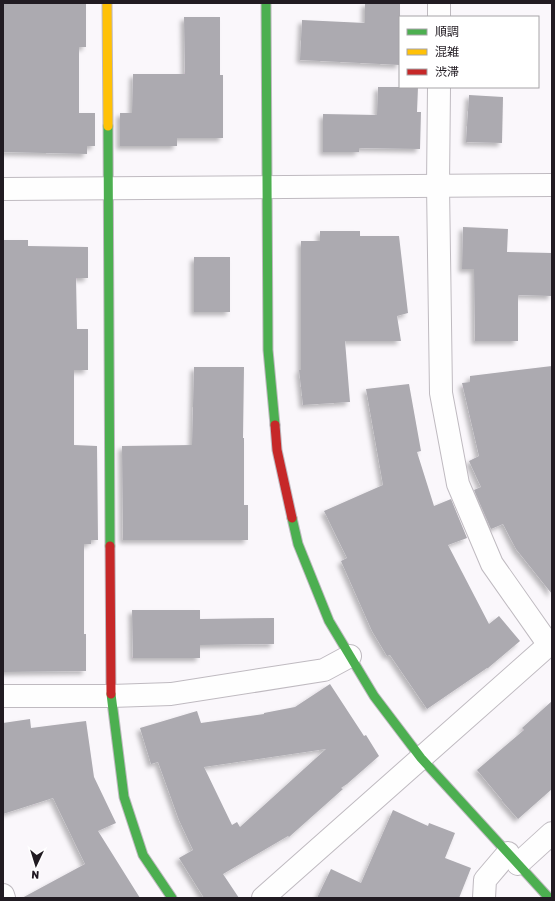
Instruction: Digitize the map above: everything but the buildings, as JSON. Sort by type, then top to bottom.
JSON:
[{"type":"street","points":[[107,3],[111,696],[124,797],[143,855],[172,898]]},
{"type":"street","points":[[266,3],[268,350],[277,450],[298,544],[329,621],[374,696],[421,758],[549,898]]},
{"type":"street","points":[[439,3],[439,16]]},
{"type":"street","points":[[263,898],[550,644],[492,564],[458,484],[441,392],[438,185],[439,88]]},
{"type":"street","points":[[3,189],[552,185]]},
{"type":"street","points":[[3,696],[111,696],[171,694],[324,670],[350,656]]},
{"type":"street","points":[[484,898],[485,880],[513,858],[552,833]]},
{"type":"traffic: fast","points":[[266,3],[268,350],[275,425]]},
{"type":"traffic: fast","points":[[108,126],[110,546]]},
{"type":"traffic: fast","points":[[292,518],[298,544],[329,621],[374,696],[421,758],[549,898]]},
{"type":"traffic: fast","points":[[111,694],[124,797],[143,855],[172,898]]},
{"type":"traffic: slow","points":[[107,3],[108,126]]},
{"type":"traffic: jam","points":[[275,425],[277,450],[292,518]]},
{"type":"traffic: jam","points":[[110,546],[111,694]]}]
